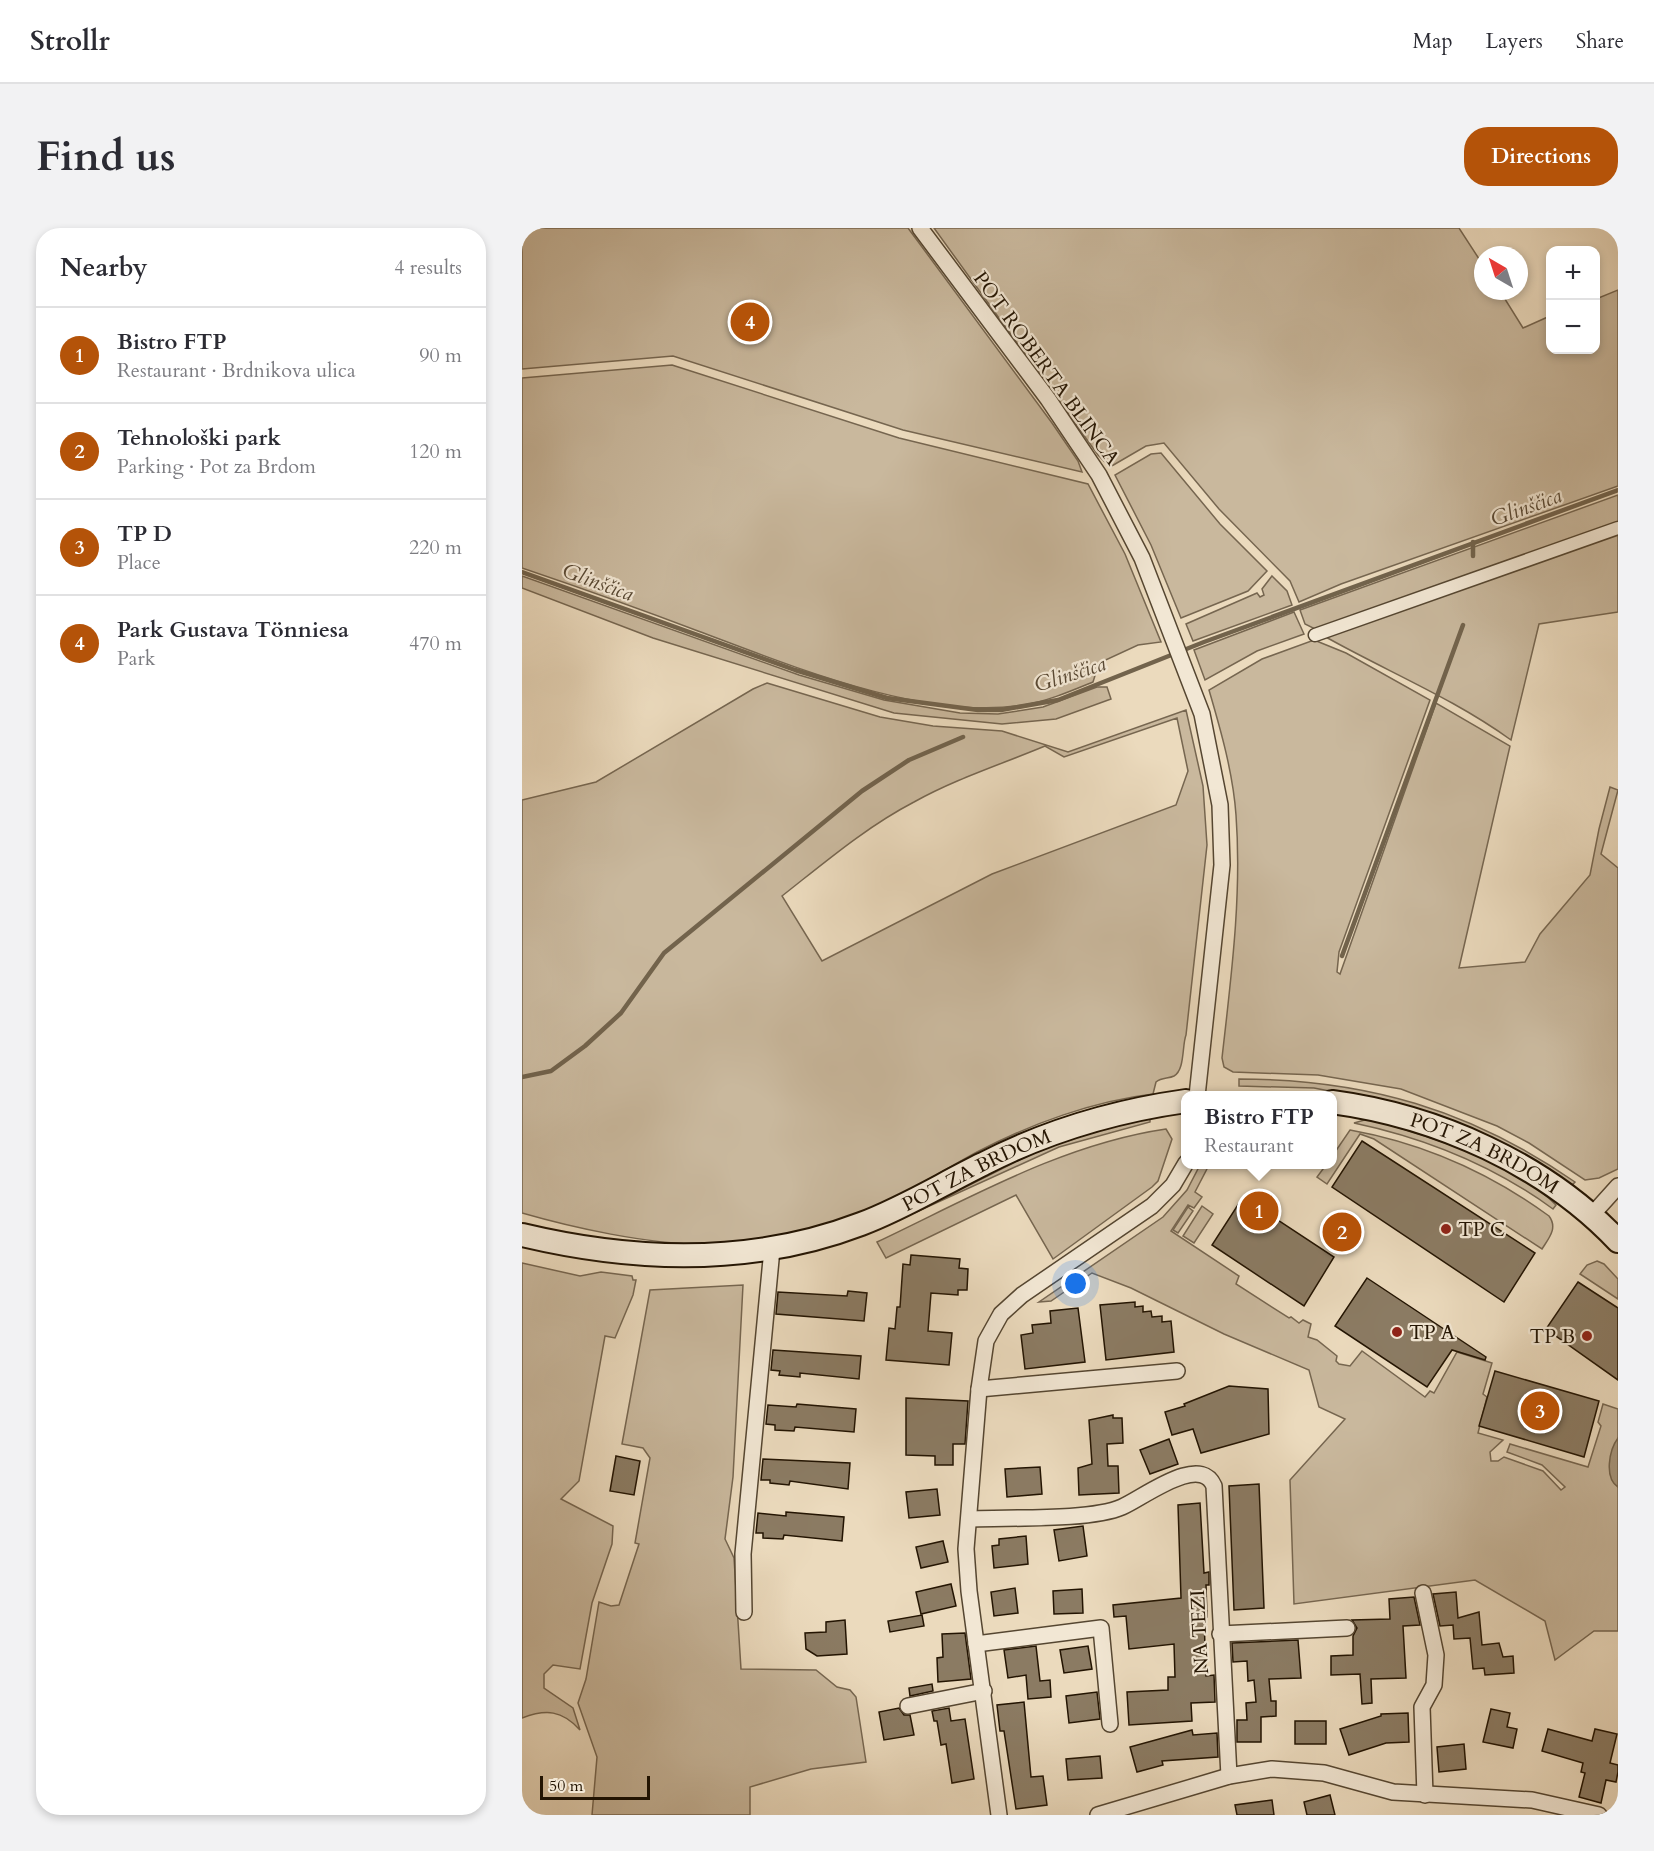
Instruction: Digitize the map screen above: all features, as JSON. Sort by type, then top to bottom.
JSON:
[{"type":"main road","name":"POT ZA BRDOM","points":[[522,1235],[554,1243],[646,1255],[713,1256],[771,1249],[843,1231],[882,1216],[983,1163],[1054,1132],[1111,1115],[1181,1102]]},
{"type":"main road","name":"POT ZA BRDOM","points":[[1337,1103],[1413,1119],[1484,1146],[1544,1180],[1591,1216],[1618,1242]]},
{"type":"street","name":"POT ROBERTA BLINCA","points":[[920,228],[1048,399],[1099,475],[1142,558],[1202,714],[1218,790],[1221,822],[1219,910],[1197,1091]]},
{"type":"street","points":[[1314,635],[1618,528]]},
{"type":"street","points":[[999,1815],[966,1549],[979,1389],[986,1341],[1001,1314],[1022,1295],[1152,1206],[1173,1185],[1182,1169]]},
{"type":"street","points":[[1591,1216],[1618,1186]]},
{"type":"street","points":[[744,1612],[742,1554],[771,1249]]},
{"type":"street","points":[[979,1389],[1177,1371]]},
{"type":"street","name":"NA TEZI","points":[[969,1519],[1108,1512],[1194,1473],[1207,1475],[1214,1485],[1229,1776]]},
{"type":"street","points":[[1423,1593],[1436,1655],[1434,1685],[1422,1707],[1425,1795]]},
{"type":"street","points":[[976,1644],[1101,1628],[1110,1724]]},
{"type":"street","points":[[1220,1634],[1347,1628]]},
{"type":"street","points":[[908,1706],[984,1691]]},
{"type":"street","points":[[1098,1815],[1229,1776],[1272,1769],[1324,1773],[1393,1792],[1532,1800],[1599,1815]]},
{"type":"shaded area","points":[[522,228],[908,228],[1052,423],[1078,461],[1082,472],[903,430],[673,356],[522,369]]},
{"type":"shaded area","points":[[934,228],[1459,228],[1474,251],[1474,300],[1506,300],[1523,328],[1546,318],[1546,354],[1600,354],[1600,297],[1618,290],[1618,486],[1341,584],[1299,602],[1290,581],[1219,509],[1164,443],[1146,446],[1110,467],[1098,455]]},
{"type":"shaded area","points":[[672,365],[899,438],[1088,484],[1125,554],[1161,642],[1138,645],[1099,663],[1093,682],[1042,701],[985,708],[944,705],[901,698],[816,674],[522,568],[522,378]]},
{"type":"shaded area","points":[[1161,453],[1220,524],[1267,571],[1248,591],[1181,618],[1151,545],[1115,475],[1151,454]]},
{"type":"shaded area","points":[[1618,495],[1618,523],[1315,629],[1305,624],[1300,610]]},
{"type":"shaded area","points":[[1618,533],[1618,612],[1539,624],[1511,740],[1443,698],[1324,636]]},
{"type":"shaded area","points":[[522,576],[799,675],[884,700],[960,713],[998,714],[1043,707],[1097,687],[1107,687],[1111,699],[1056,719],[1002,724],[894,713],[653,638],[522,588]]},
{"type":"shaded area","points":[[1272,576],[1287,591],[1292,605],[1193,641],[1186,624],[1257,593],[1260,597],[1264,595],[1262,589]]},
{"type":"shaded area","points":[[1294,612],[1304,634],[1257,651],[1205,680],[1194,650]]},
{"type":"shaded area","points":[[1314,640],[1346,653],[1430,700],[1339,952],[1337,972],[1340,974],[1436,703],[1510,746],[1459,968],[1525,962],[1540,934],[1590,875],[1610,787],[1618,790],[1601,854],[1618,868],[1618,1169],[1599,1178],[1585,1180],[1529,1143],[1497,1126],[1401,1089],[1318,1075],[1233,1072],[1224,1067],[1222,1058],[1237,906],[1236,815],[1229,768],[1209,690],[1262,659]]},
{"type":"shaded area","points":[[767,683],[880,717],[933,726],[1002,731],[1068,752],[1186,710],[1203,786],[1207,845],[1186,1035],[1182,1063],[1178,1073],[1156,1082],[1153,1094],[1108,1102],[1040,1123],[977,1152],[868,1210],[798,1232],[749,1241],[680,1243],[611,1234],[522,1213],[522,800],[596,782],[753,689]],"holes":[[[1177,718],[1188,771],[1176,805],[992,874],[822,961],[782,896],[846,846],[896,812],[946,786],[1045,746],[1064,757]]]},
{"type":"shaded area","points":[[1239,1079],[1286,1080],[1374,1093],[1416,1104],[1456,1118],[1496,1136],[1536,1157],[1575,1182],[1571,1186],[1421,1111],[1401,1105],[1314,1088],[1239,1086]]},
{"type":"shaded area","points":[[1150,1118],[1150,1122],[1059,1147],[914,1213],[1033,1153],[1087,1133]]},
{"type":"shaded area","points":[[1368,1119],[1442,1142],[1493,1163],[1538,1189],[1556,1205],[1553,1209],[1483,1167],[1433,1145],[1354,1123]]},
{"type":"shaded area","points":[[1166,1129],[1172,1139],[1158,1181],[1053,1259],[1016,1195],[886,1258],[877,1242],[982,1191],[1054,1160],[1128,1136]]},
{"type":"shaded area","points":[[1350,1130],[1403,1143],[1454,1162],[1503,1186],[1549,1216],[1553,1225],[1550,1237],[1542,1249],[1374,1139],[1360,1134],[1337,1169],[1337,1149]]},
{"type":"shaded area","points":[[1198,1169],[1207,1169],[1195,1192],[1202,1197],[1194,1208],[1188,1205],[1171,1231],[1239,1276],[1236,1284],[1289,1318],[1299,1323],[1303,1320],[1311,1324],[1308,1337],[1317,1340],[1337,1356],[1336,1361],[1339,1364],[1350,1366],[1362,1351],[1425,1397],[1430,1391],[1434,1393],[1457,1352],[1492,1363],[1483,1394],[1487,1397],[1478,1433],[1503,1440],[1490,1452],[1491,1461],[1498,1461],[1504,1457],[1543,1471],[1561,1490],[1565,1487],[1542,1465],[1507,1452],[1510,1444],[1588,1467],[1601,1426],[1598,1422],[1603,1404],[1618,1409],[1618,1631],[1594,1631],[1555,1660],[1545,1621],[1475,1580],[1294,1604],[1290,1480],[1345,1419],[1319,1407],[1309,1370],[1224,1334],[1131,1288],[1092,1273],[1051,1301],[1039,1302],[1163,1217],[1187,1190]]},
{"type":"shaded area","points":[[1323,1169],[1337,1169],[1327,1184],[1317,1177]]},
{"type":"shaded area","points":[[1202,1206],[1213,1214],[1194,1243],[1183,1236]]},
{"type":"shaded area","points":[[1188,1207],[1193,1211],[1178,1233],[1173,1230]]},
{"type":"shaded area","points":[[1597,1261],[1604,1264],[1618,1279],[1618,1299],[1580,1274],[1587,1265]]},
{"type":"shaded area","points":[[522,1263],[580,1276],[601,1272],[632,1276],[633,1280],[636,1280],[633,1295],[615,1338],[605,1336],[579,1481],[561,1499],[613,1526],[612,1544],[592,1603],[580,1669],[553,1665],[544,1674],[544,1688],[573,1708],[580,1730],[567,1718],[553,1713],[539,1713],[522,1718]]},
{"type":"shaded area","points":[[743,1285],[733,1477],[725,1539],[734,1558],[741,1669],[816,1670],[837,1687],[850,1690],[856,1697],[866,1762],[811,1769],[750,1787],[750,1815],[592,1815],[597,1757],[578,1703],[586,1679],[599,1602],[611,1606],[619,1605],[639,1544],[635,1543],[650,1458],[643,1448],[622,1444],[650,1290]]},
{"type":"shaded area","points":[[1618,1438],[1618,1487],[1611,1477],[1609,1464],[1612,1449]]},
{"type":"building","name":"TP C","points":[[1362,1141],[1535,1253],[1504,1302],[1332,1187]]},
{"type":"building","points":[[1243,1197],[1334,1257],[1304,1306],[1212,1245]]},
{"type":"building","points":[[911,1255],[960,1259],[959,1268],[968,1269],[967,1290],[958,1290],[958,1295],[931,1293],[928,1331],[952,1333],[949,1365],[886,1360],[889,1328],[895,1329],[897,1307],[900,1307],[903,1264],[910,1265]]},
{"type":"building","name":"TP A","points":[[1367,1278],[1486,1357],[1485,1360],[1452,1350],[1427,1387],[1335,1326]]},
{"type":"building","name":"TP B","points":[[1578,1282],[1618,1308],[1618,1380],[1546,1329]]},
{"type":"building","points":[[848,1291],[867,1293],[864,1321],[776,1314],[778,1292],[847,1296]]},
{"type":"building","points":[[1135,1302],[1135,1307],[1143,1306],[1143,1312],[1151,1311],[1152,1317],[1162,1316],[1162,1322],[1171,1321],[1174,1352],[1106,1360],[1100,1305]]},
{"type":"building","points":[[1078,1308],[1085,1362],[1025,1369],[1021,1335],[1033,1333],[1032,1325],[1051,1323],[1050,1311]]},
{"type":"building","points":[[773,1350],[861,1356],[859,1379],[800,1373],[800,1377],[779,1375],[780,1371],[771,1370]]},
{"type":"building","points":[[1495,1371],[1599,1401],[1584,1457],[1479,1426]]},
{"type":"building","points":[[1229,1386],[1268,1389],[1269,1434],[1201,1453],[1193,1429],[1172,1435],[1165,1412],[1185,1406],[1184,1404]]},
{"type":"building","points":[[906,1398],[968,1401],[965,1444],[953,1444],[953,1465],[935,1465],[935,1456],[906,1455]]},
{"type":"building","points":[[797,1404],[856,1409],[854,1432],[795,1427],[794,1431],[775,1430],[775,1425],[766,1424],[768,1405],[796,1407]]},
{"type":"building","points":[[1113,1415],[1113,1418],[1122,1418],[1123,1443],[1107,1444],[1108,1466],[1118,1466],[1119,1493],[1079,1495],[1078,1468],[1092,1464],[1089,1420]]},
{"type":"building","points":[[1169,1439],[1178,1464],[1150,1474],[1140,1450]]},
{"type":"building","points":[[616,1456],[640,1461],[634,1495],[610,1491]]},
{"type":"building","points":[[763,1459],[850,1463],[848,1489],[790,1481],[789,1485],[761,1480]]},
{"type":"building","points":[[1040,1467],[1042,1494],[1007,1497],[1005,1469]]},
{"type":"building","points":[[1259,1484],[1264,1608],[1234,1610],[1229,1486]]},
{"type":"building","points":[[937,1489],[940,1515],[909,1518],[906,1492]]},
{"type":"building","points":[[1200,1503],[1204,1573],[1209,1572],[1209,1585],[1206,1585],[1207,1617],[1204,1617],[1206,1676],[1214,1675],[1215,1702],[1191,1703],[1192,1721],[1129,1725],[1127,1692],[1168,1690],[1168,1677],[1175,1677],[1174,1644],[1129,1649],[1126,1616],[1114,1617],[1113,1605],[1181,1598],[1178,1505]]},
{"type":"building","points":[[786,1512],[844,1517],[842,1541],[784,1535],[783,1539],[763,1538],[763,1533],[756,1533],[758,1513],[786,1516]]},
{"type":"building","points":[[1083,1526],[1087,1556],[1059,1561],[1054,1530]]},
{"type":"building","points":[[1026,1536],[1028,1564],[994,1568],[992,1546],[999,1545],[999,1539]]},
{"type":"building","points":[[943,1541],[948,1562],[921,1568],[916,1547]]},
{"type":"building","points":[[951,1584],[956,1606],[921,1614],[916,1592]]},
{"type":"building","points":[[1015,1588],[1018,1613],[994,1616],[991,1592]]},
{"type":"building","points":[[1082,1589],[1083,1613],[1054,1614],[1053,1591]]},
{"type":"building","points":[[1456,1592],[1458,1618],[1479,1612],[1482,1645],[1499,1643],[1503,1657],[1513,1656],[1514,1673],[1485,1675],[1484,1668],[1473,1669],[1470,1638],[1454,1639],[1453,1625],[1440,1626],[1433,1594]]},
{"type":"building","points":[[1414,1597],[1420,1625],[1403,1626],[1406,1678],[1371,1679],[1372,1703],[1362,1704],[1360,1674],[1331,1675],[1331,1656],[1353,1655],[1353,1636],[1357,1628],[1352,1620],[1390,1619],[1389,1599]]},
{"type":"building","points":[[922,1615],[924,1626],[890,1632],[888,1621]]},
{"type":"building","points":[[845,1620],[847,1654],[817,1656],[806,1649],[805,1633],[826,1632],[826,1622]]},
{"type":"building","points":[[965,1633],[971,1679],[938,1682],[937,1658],[943,1657],[942,1634]]},
{"type":"building","points":[[1298,1640],[1301,1678],[1269,1679],[1271,1701],[1276,1701],[1276,1716],[1261,1717],[1261,1742],[1237,1742],[1237,1720],[1247,1720],[1246,1703],[1256,1702],[1254,1680],[1248,1681],[1247,1661],[1233,1662],[1232,1643]]},
{"type":"building","points":[[1036,1646],[1040,1681],[1050,1680],[1051,1697],[1028,1699],[1026,1675],[1008,1678],[1004,1650]]},
{"type":"building","points":[[1088,1646],[1092,1669],[1064,1673],[1060,1650]]},
{"type":"building","points":[[932,1684],[933,1691],[910,1696],[909,1688]]},
{"type":"building","points":[[1097,1692],[1100,1719],[1069,1723],[1066,1696]]},
{"type":"building","points":[[1024,1702],[1031,1777],[1043,1776],[1047,1805],[1016,1809],[1004,1731],[1000,1731],[997,1705]]},
{"type":"building","points":[[899,1708],[904,1715],[910,1715],[914,1735],[884,1740],[879,1712]]},
{"type":"building","points":[[949,1708],[951,1721],[965,1719],[974,1779],[952,1783],[946,1744],[941,1745],[937,1721],[934,1721],[932,1711]]},
{"type":"building","points":[[1491,1709],[1510,1713],[1507,1727],[1517,1729],[1513,1748],[1483,1742]]},
{"type":"building","points":[[1408,1713],[1409,1742],[1386,1743],[1349,1755],[1340,1729],[1381,1716],[1381,1714]]},
{"type":"building","points":[[1295,1721],[1326,1721],[1326,1744],[1295,1744]]},
{"type":"building","points":[[1548,1729],[1592,1741],[1595,1729],[1617,1734],[1610,1763],[1618,1765],[1616,1782],[1606,1780],[1601,1803],[1579,1797],[1585,1773],[1581,1772],[1583,1763],[1542,1751]]},
{"type":"building","points":[[1192,1730],[1193,1735],[1217,1733],[1218,1757],[1162,1761],[1163,1765],[1137,1772],[1130,1747]]},
{"type":"building","points":[[1464,1744],[1466,1769],[1439,1772],[1437,1747]]},
{"type":"building","points":[[1100,1756],[1102,1778],[1068,1780],[1066,1759]]},
{"type":"building","points":[[1330,1795],[1335,1815],[1307,1815],[1304,1802]]},
{"type":"building","points":[[1272,1800],[1274,1815],[1237,1815],[1235,1805]]},
{"type":"waterway","name":"Glinščica","points":[[522,572],[795,670],[887,698],[978,710],[1001,710],[1058,700],[1204,642],[1618,490]]},
{"type":"waterway","points":[[1473,542],[1473,556]]},
{"type":"waterway","points":[[1342,956],[1463,625]]},
{"type":"waterway","name":"Glinščica","points":[[522,1077],[551,1071],[585,1046],[621,1013],[664,953],[862,791],[909,760],[963,737]]},
{"type":"place","name":"Park Gustava Tönniesa","points":[[750,322]]},
{"type":"place","name":"Bistro FTP","points":[[1259,1211]]},
{"type":"place","name":"TP C","points":[[1446,1229]]},
{"type":"place","name":"Tehnološki park","points":[[1342,1232]]},
{"type":"place","name":"TP A","points":[[1397,1332]]},
{"type":"place","name":"TP B","points":[[1587,1336]]},
{"type":"place","name":"TP D","points":[[1540,1411]]}]
